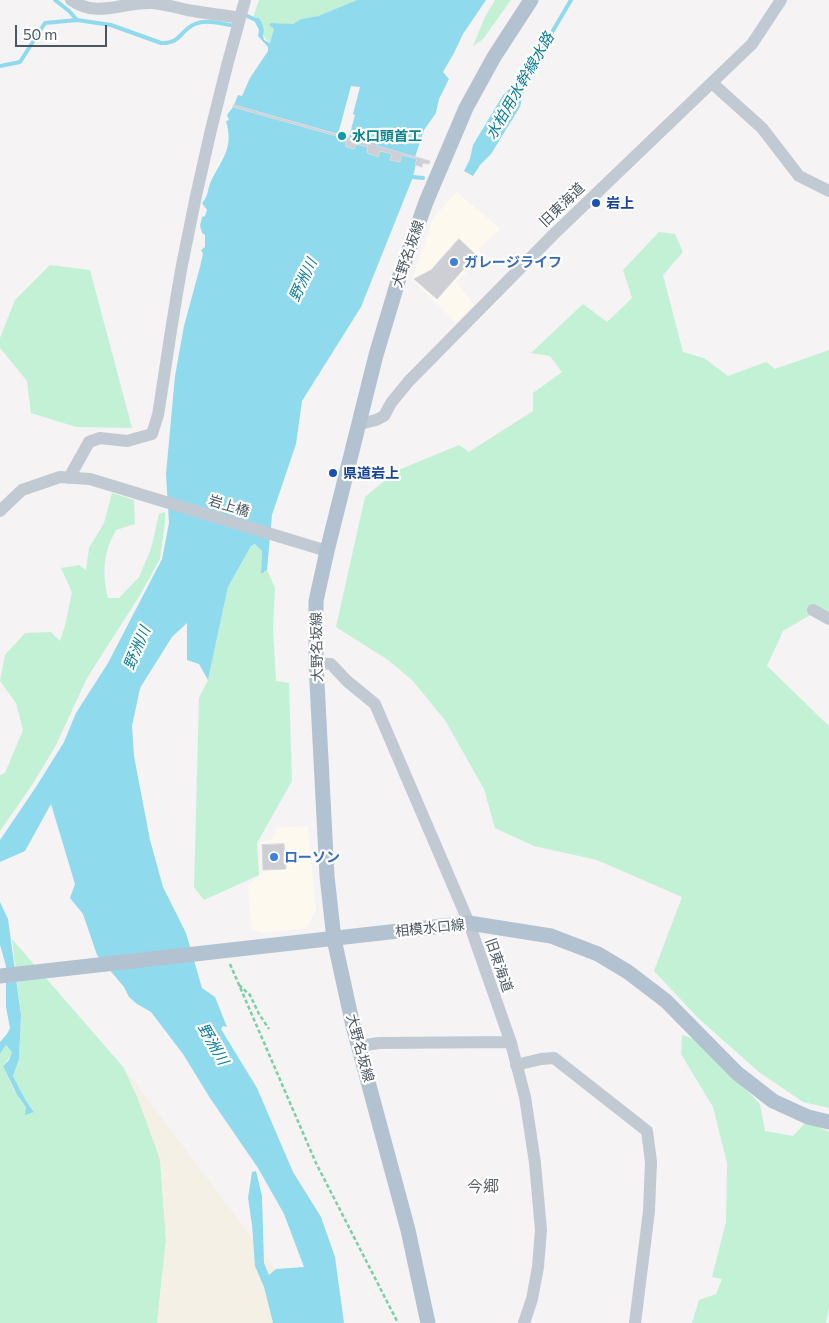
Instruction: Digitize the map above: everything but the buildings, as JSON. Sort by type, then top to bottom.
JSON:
[{"type":"main road","name":"大野名坂線","points":[[428,1323],[408,1230],[359,1046],[334,939],[327,876],[316,663],[316,601],[376,355],[399,278],[426,202],[466,108],[494,57],[531,0]]},
{"type":"main road","name":"相模水口線","points":[[0,976],[469,923],[550,936],[598,954],[628,972],[666,1000],[737,1073],[773,1102],[808,1117],[829,1122]]},
{"type":"street","points":[[70,0],[80,6],[91,9],[104,10],[152,3],[240,18]]},
{"type":"street","points":[[69,478],[89,442],[100,438],[127,441],[152,434],[158,414],[182,266],[201,176],[217,102],[245,0]]},
{"type":"street","name":"旧東海道","points":[[360,424],[384,416],[391,403],[409,382],[546,242],[752,44],[781,0]]},
{"type":"street","points":[[712,84],[762,128],[799,176],[829,191]]},
{"type":"street","name":"岩上橋","points":[[0,511],[22,490],[60,477],[90,479],[302,545],[327,551]]},
{"type":"street","points":[[813,610],[829,619]]},
{"type":"street","name":"旧東海道","points":[[316,663],[331,664],[347,681],[375,704],[469,923],[510,1042],[525,1097],[535,1163],[541,1230],[538,1267],[532,1299],[524,1323]]},
{"type":"street","points":[[359,1046],[510,1042]]},
{"type":"street","points":[[516,1065],[540,1059],[554,1058],[647,1131],[651,1162],[650,1211],[634,1323]]},
{"type":"path","points":[[221,951],[316,1163],[398,1323]]},
{"type":"path","points":[[237,984],[250,995],[259,1014],[270,1029]]},
{"type":"shaded area","points":[[457,192],[500,229],[478,249],[483,257],[456,282],[474,305],[456,323],[412,279],[433,218]]},
{"type":"shaded area","points":[[308,826],[316,910],[307,928],[261,933],[251,928],[248,885],[262,874],[260,843],[273,838],[276,828]]},
{"type":"green space","points":[[259,0],[357,0],[318,16],[301,19],[293,24],[269,25],[274,29],[271,43],[264,36],[259,18],[253,18]]},
{"type":"green space","points":[[495,0],[511,0],[483,39],[473,46],[485,17]]},
{"type":"green space","points":[[659,232],[675,234],[683,252],[663,275],[683,352],[704,358],[728,376],[766,362],[775,369],[829,350],[829,617],[812,614],[783,631],[767,666],[829,726],[829,1108],[803,1102],[759,1072],[698,1018],[654,971],[682,897],[597,860],[534,846],[495,828],[484,789],[445,720],[412,680],[388,660],[336,627],[365,497],[396,471],[459,445],[469,452],[533,411],[533,393],[562,372],[550,356],[531,353],[583,304],[607,322],[632,298],[623,270]]},
{"type":"green space","points":[[50,265],[90,270],[132,428],[76,427],[31,413],[27,381],[0,348],[0,338],[15,300]]},
{"type":"green space","points":[[112,493],[134,500],[135,524],[116,530],[108,547],[104,572],[108,598],[119,598],[139,577],[151,549],[159,514],[165,512],[160,559],[140,595],[87,678],[55,747],[32,785],[0,831],[0,775],[5,773],[23,730],[16,703],[0,681],[5,655],[25,633],[51,632],[60,641],[72,592],[61,568],[79,565],[86,570],[89,548],[104,523]]},
{"type":"green space","points":[[256,544],[262,551],[261,573],[267,570],[275,588],[273,629],[276,681],[289,683],[292,781],[257,843],[259,875],[204,900],[194,887],[199,698],[208,680],[228,587],[251,546]]},
{"type":"green space","points":[[12,939],[124,1068],[137,1096],[160,1159],[162,1180],[166,1241],[157,1323],[0,1323],[0,1054],[6,1045],[13,1052],[3,1066],[19,1098],[34,1111],[25,1099],[13,1076],[19,1059],[21,1015]]},
{"type":"green space","points":[[682,1035],[697,1040],[760,1104],[765,1131],[793,1136],[807,1121],[829,1132],[829,1308],[826,1323],[692,1323],[699,1300],[716,1294],[722,1279],[712,1277],[726,1222],[727,1163],[713,1107],[681,1054]]},
{"type":"sand","points":[[124,1068],[316,1323],[157,1323],[166,1241],[160,1159],[137,1096]]},
{"type":"water","points":[[357,0],[486,0],[463,34],[443,72],[449,79],[439,99],[436,113],[424,130],[415,157],[350,139],[355,115],[353,114],[360,87],[351,86],[338,134],[234,105],[238,95],[242,96],[250,78],[268,51],[268,47],[258,36],[259,30],[253,18],[259,18],[262,22],[264,40],[270,43],[274,29],[269,25],[271,23],[293,24],[301,19],[318,16]]},
{"type":"water","points":[[521,78],[526,82],[520,107],[491,154],[480,165],[473,176],[464,171],[470,159],[473,145],[503,95]]},
{"type":"water","name":"野洲川","points":[[233,107],[347,139],[345,146],[354,149],[356,144],[368,147],[367,153],[378,156],[380,151],[392,154],[390,160],[400,162],[402,155],[417,159],[413,177],[361,307],[302,401],[296,444],[272,515],[267,570],[261,574],[262,551],[255,544],[251,546],[228,587],[208,680],[199,664],[187,660],[187,623],[172,637],[140,688],[132,726],[134,756],[150,840],[163,887],[186,933],[202,988],[215,997],[227,1027],[223,1026],[221,1029],[257,1088],[293,1172],[321,1217],[335,1257],[344,1323],[273,1323],[264,1287],[255,1266],[248,1198],[252,1172],[256,1171],[262,1196],[264,1263],[269,1275],[276,1269],[304,1267],[284,1214],[258,1168],[210,1098],[183,1054],[151,1012],[129,997],[124,987],[97,955],[83,914],[70,898],[75,884],[51,804],[25,851],[0,862],[0,840],[64,742],[76,713],[108,663],[162,559],[169,523],[166,474],[175,376],[184,326],[203,254],[201,250],[205,247],[205,235],[202,233],[200,226],[202,217],[205,216],[207,210],[202,203],[226,153],[229,139],[226,121],[229,120],[227,115]]},
{"type":"water","points":[[0,902],[8,919],[21,1015],[19,1059],[13,1076],[34,1112],[25,1115],[26,1107],[17,1095],[3,1066],[9,1060],[12,1052],[6,1045],[0,1054],[0,1042],[10,1028],[6,1007],[6,966],[0,945]]},
{"type":"waterway","points":[[55,0],[77,20],[111,25],[161,43],[168,43],[177,39],[195,24],[215,22],[235,26]]},
{"type":"waterway","name":"水柏用水幹線水路","points":[[521,85],[571,0]]},
{"type":"waterway","points":[[245,15],[258,21]]},
{"type":"waterway","points":[[0,66],[20,62],[45,23],[77,20]]},
{"type":"waterway","name":"水柏用水幹線水路","points":[[413,177],[423,178]]},
{"type":"place","name":"水口頭首工","points":[[342,136]]},
{"type":"place","name":"岩上","points":[[596,203]]},
{"type":"place","name":"ガレージライフ","points":[[454,262]]},
{"type":"place","name":"県道岩上","points":[[333,473]]},
{"type":"place","name":"ローソン","points":[[274,857]]},
{"type":"district","name":"今郷","points":[[483,1187]]}]
